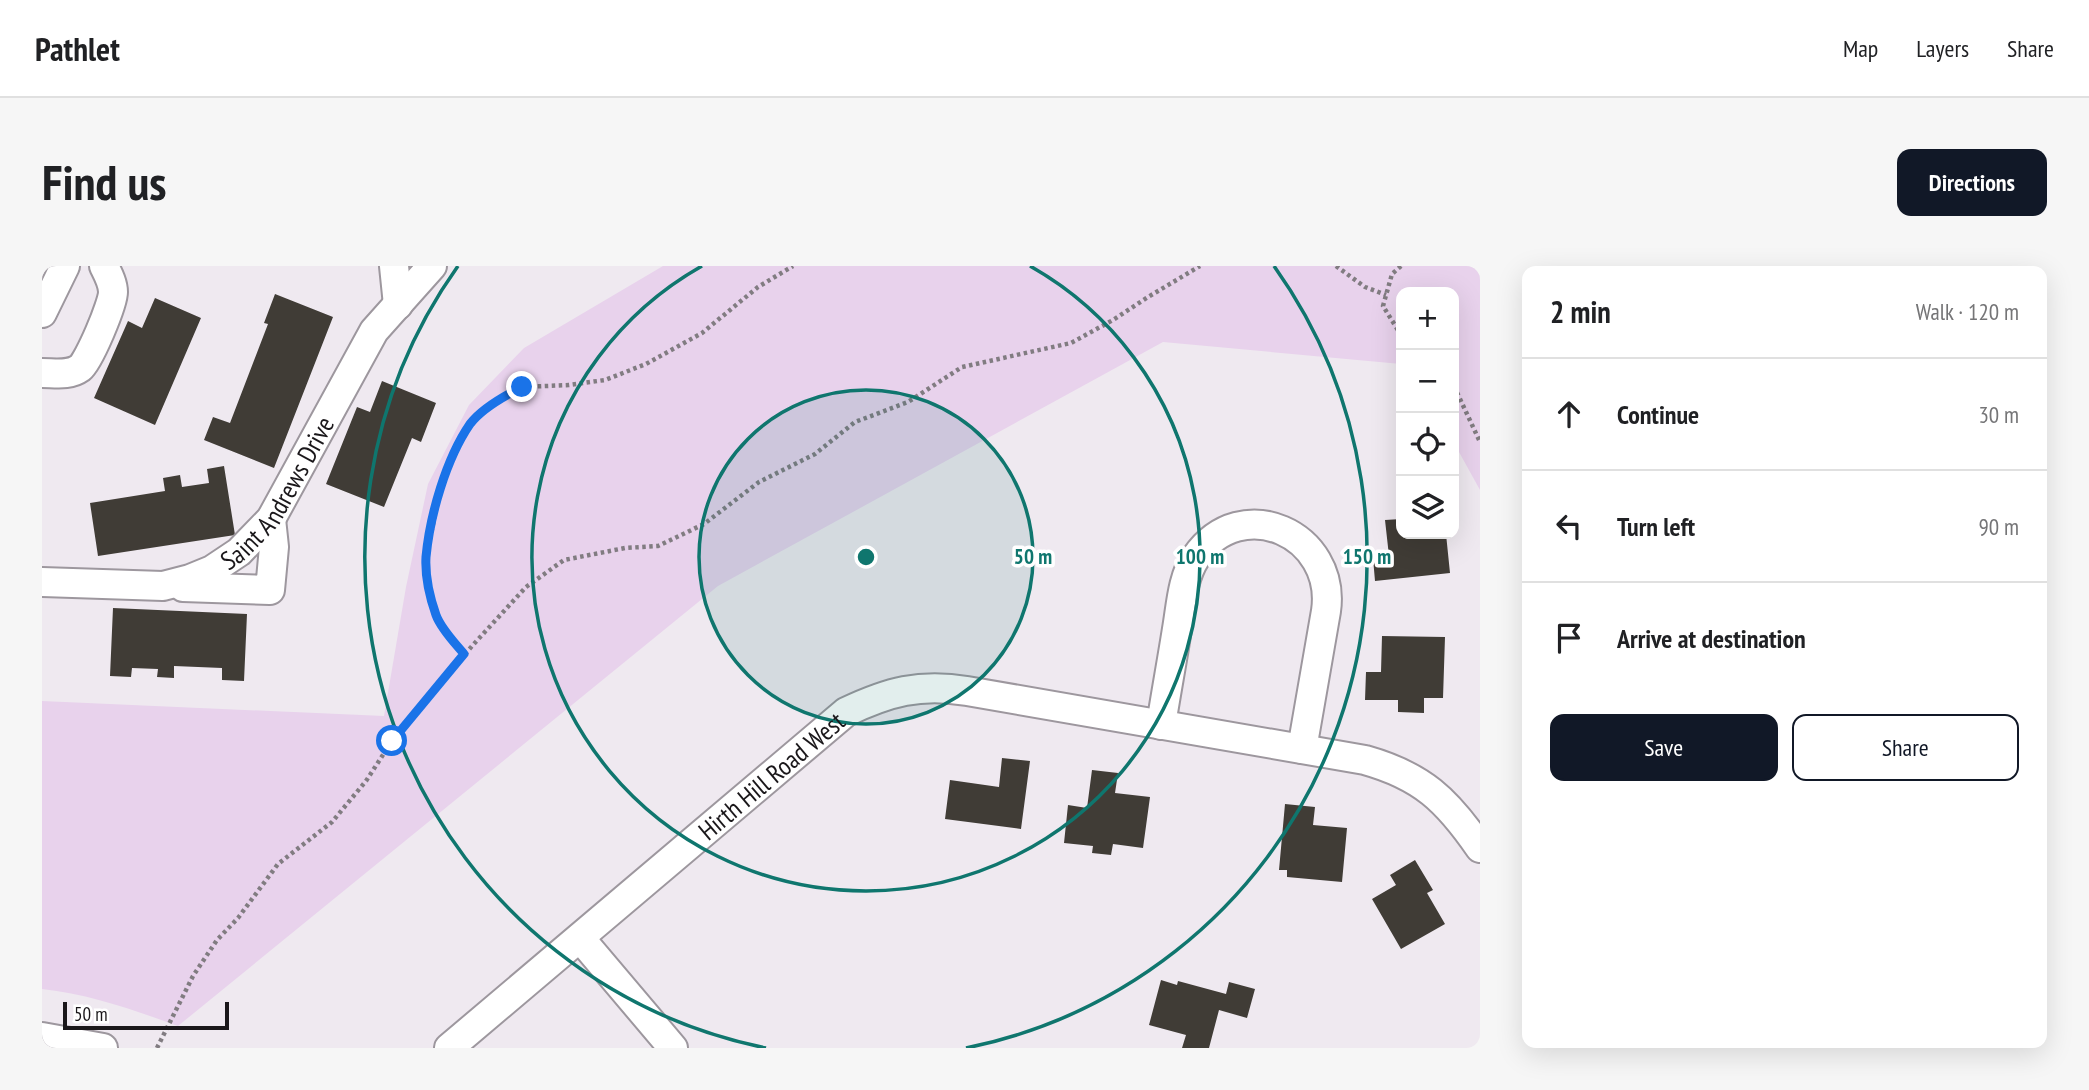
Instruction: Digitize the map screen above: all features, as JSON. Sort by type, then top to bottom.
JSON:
[{"type":"street","points":[[43,309],[65,266]]},
{"type":"street","points":[[42,373],[64,374],[78,370],[89,359],[113,294],[104,266]]},
{"type":"street","points":[[394,266],[398,305]]},
{"type":"street","name":"Saint Andrews Drive","points":[[42,582],[163,586],[212,570],[239,552],[271,519],[374,331],[432,266]]},
{"type":"street","points":[[163,586],[270,590],[274,547],[271,519]]},
{"type":"street","points":[[1171,726],[1184,590],[1190,567],[1204,547],[1223,533],[1247,526],[1269,526],[1301,540],[1316,558],[1327,589],[1326,611],[1302,749]]},
{"type":"street","name":"Hirth Hill Road West","points":[[449,1048],[846,712],[889,694],[916,688],[944,687],[1365,760],[1410,776],[1428,788],[1449,808],[1480,848]]},
{"type":"street","points":[[580,938],[673,1048]]},
{"type":"street","points":[[42,1037],[103,1048]]},
{"type":"path","points":[[464,654],[436,618],[426,558],[450,459],[471,422],[500,398],[522,387],[605,380],[646,364],[702,333],[758,286],[793,266]]},
{"type":"path","points":[[157,1048],[193,976],[217,940],[238,918],[278,864],[332,822],[366,780],[392,741],[464,654],[526,587],[564,559],[625,548],[658,546],[704,524],[759,482],[815,454],[855,422],[908,402],[962,367],[1071,343],[1200,266]]},
{"type":"path","points":[[1336,266],[1365,287],[1386,295]]},
{"type":"path","points":[[1396,327],[1383,306],[1392,274],[1401,266]]},
{"type":"path","points":[[1459,397],[1480,442]]},
{"type":"shaded area","points":[[663,266],[1480,266],[1480,490],[1459,452],[1459,287],[1396,287],[1396,364],[1163,342],[718,586],[178,1026],[94,999],[42,989],[42,701],[384,716],[406,587],[428,484],[469,405],[524,348]]},
{"type":"building","points":[[275,294],[333,317],[274,468],[204,440],[213,417],[230,423],[268,324],[264,323]]},
{"type":"building","points":[[155,298],[201,318],[155,425],[94,398],[128,321],[142,328]]},
{"type":"building","points":[[382,381],[436,403],[421,442],[412,438],[384,507],[326,484],[357,407],[370,412]]},
{"type":"building","points":[[224,466],[235,535],[98,556],[90,503],[165,491],[163,478],[180,475],[182,487],[209,483],[207,469]]},
{"type":"building","points":[[1396,519],[1396,539],[1447,539],[1450,573],[1375,581],[1373,558],[1389,556],[1385,520]]},
{"type":"building","points":[[113,608],[247,614],[244,681],[222,680],[222,668],[174,666],[174,678],[157,677],[158,669],[132,668],[131,677],[110,676]]},
{"type":"building","points":[[1382,636],[1445,637],[1443,698],[1424,698],[1424,713],[1398,712],[1398,700],[1365,700],[1366,672],[1381,672]]},
{"type":"building","points":[[1002,758],[1030,761],[1021,829],[945,819],[950,780],[999,787]]},
{"type":"building","points":[[1092,770],[1118,773],[1115,793],[1150,797],[1143,848],[1113,844],[1111,855],[1092,853],[1093,846],[1064,843],[1068,805],[1087,808]]},
{"type":"building","points":[[1285,804],[1315,807],[1313,825],[1347,828],[1342,882],[1287,877],[1287,870],[1279,870]]},
{"type":"building","points":[[1415,860],[1433,890],[1427,893],[1445,924],[1401,949],[1372,899],[1396,885],[1390,875]]},
{"type":"building","points":[[1161,980],[1177,985],[1178,981],[1226,994],[1229,982],[1255,989],[1247,1018],[1219,1010],[1209,1048],[1182,1048],[1186,1035],[1149,1025]]},
{"type":"route","points":[[392,741],[464,654],[436,618],[426,558],[450,459],[471,422],[500,398],[522,387]]}]
